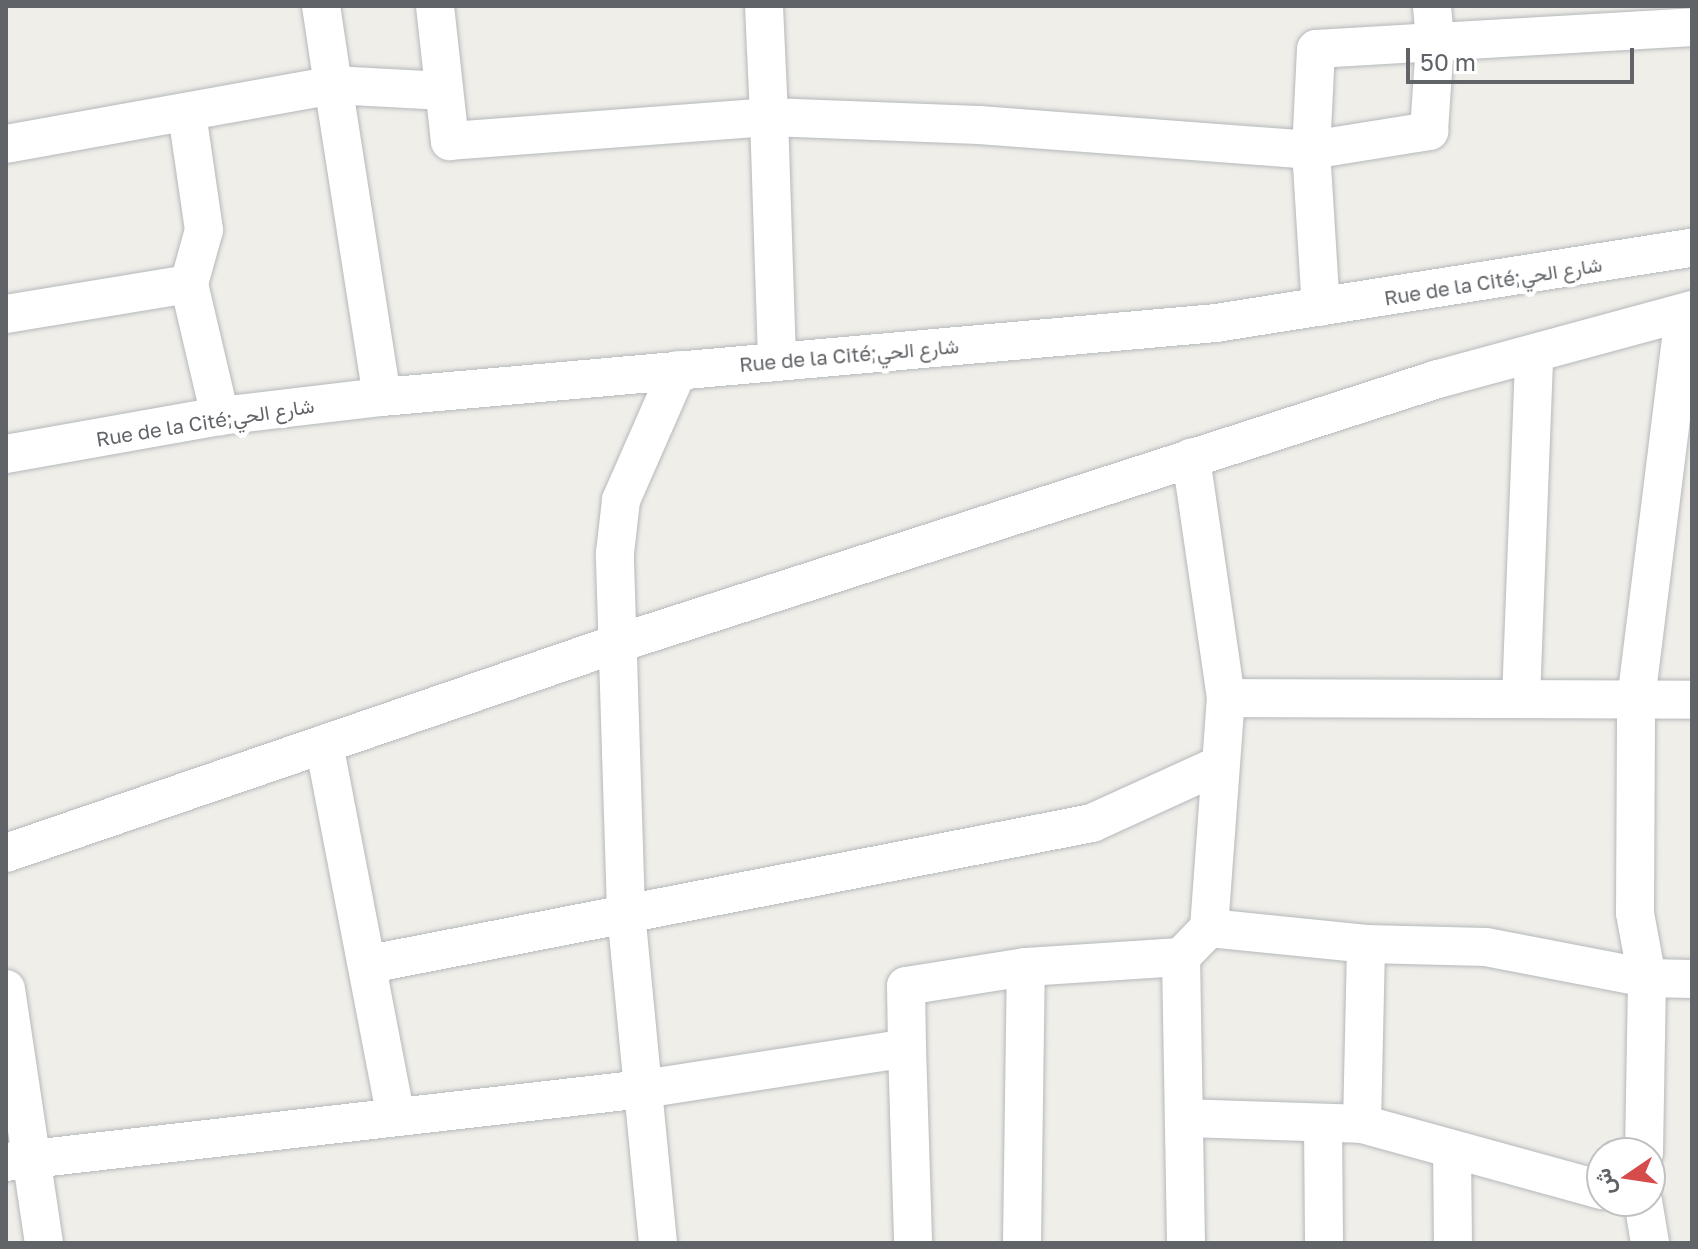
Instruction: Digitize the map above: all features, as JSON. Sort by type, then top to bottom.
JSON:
[{"type":"street","points":[[321,6],[382,397]]},
{"type":"street","points":[[435,6],[450,141],[769,117],[979,125],[1311,150],[1429,131],[1433,24]]},
{"type":"street","points":[[764,6],[777,361]]},
{"type":"street","points":[[1321,307],[1311,150],[1316,49],[1433,24],[1575,20],[1692,27]]},
{"type":"street","points":[[6,144],[333,85],[444,91]]},
{"type":"street","points":[[187,113],[204,230],[189,284],[220,416]]},
{"type":"street","name":"Rue de la Cité;شارع الحي","points":[[6,454],[220,416],[382,397],[1216,323],[1692,248]]},
{"type":"street","points":[[6,314],[189,284]]},
{"type":"street","points":[[6,853],[619,643],[1191,458],[1534,353],[1688,312],[1636,700],[1635,913],[1647,978],[1644,1137]]},
{"type":"street","points":[[1521,699],[1534,353]]},
{"type":"street","points":[[658,1243],[626,911],[615,553],[621,500],[678,370]]},
{"type":"street","points":[[913,1243],[906,986],[1026,967],[1181,957],[1209,928],[1226,698],[1191,458]]},
{"type":"street","points":[[1226,698],[1692,700]]},
{"type":"street","points":[[324,744],[370,964],[395,1114]]},
{"type":"street","points":[[370,964],[626,911],[1092,823],[1219,765]]},
{"type":"street","points":[[1209,928],[1366,944],[1486,947],[1647,978],[1692,979]]},
{"type":"street","points":[[1362,1124],[1366,944]]},
{"type":"street","points":[[1181,957],[1186,1243]]},
{"type":"street","points":[[1022,1243],[1026,967]]},
{"type":"street","points":[[6,989],[19,1160],[44,1243]]},
{"type":"street","points":[[19,1160],[395,1114],[643,1089],[907,1048]]},
{"type":"street","points":[[1184,1118],[1362,1124],[1586,1186]]},
{"type":"street","points":[[1323,1125],[1324,1243]]},
{"type":"street","points":[[1452,1150],[1453,1243]]},
{"type":"street","points":[[1646,1217],[1650,1243]]}]
